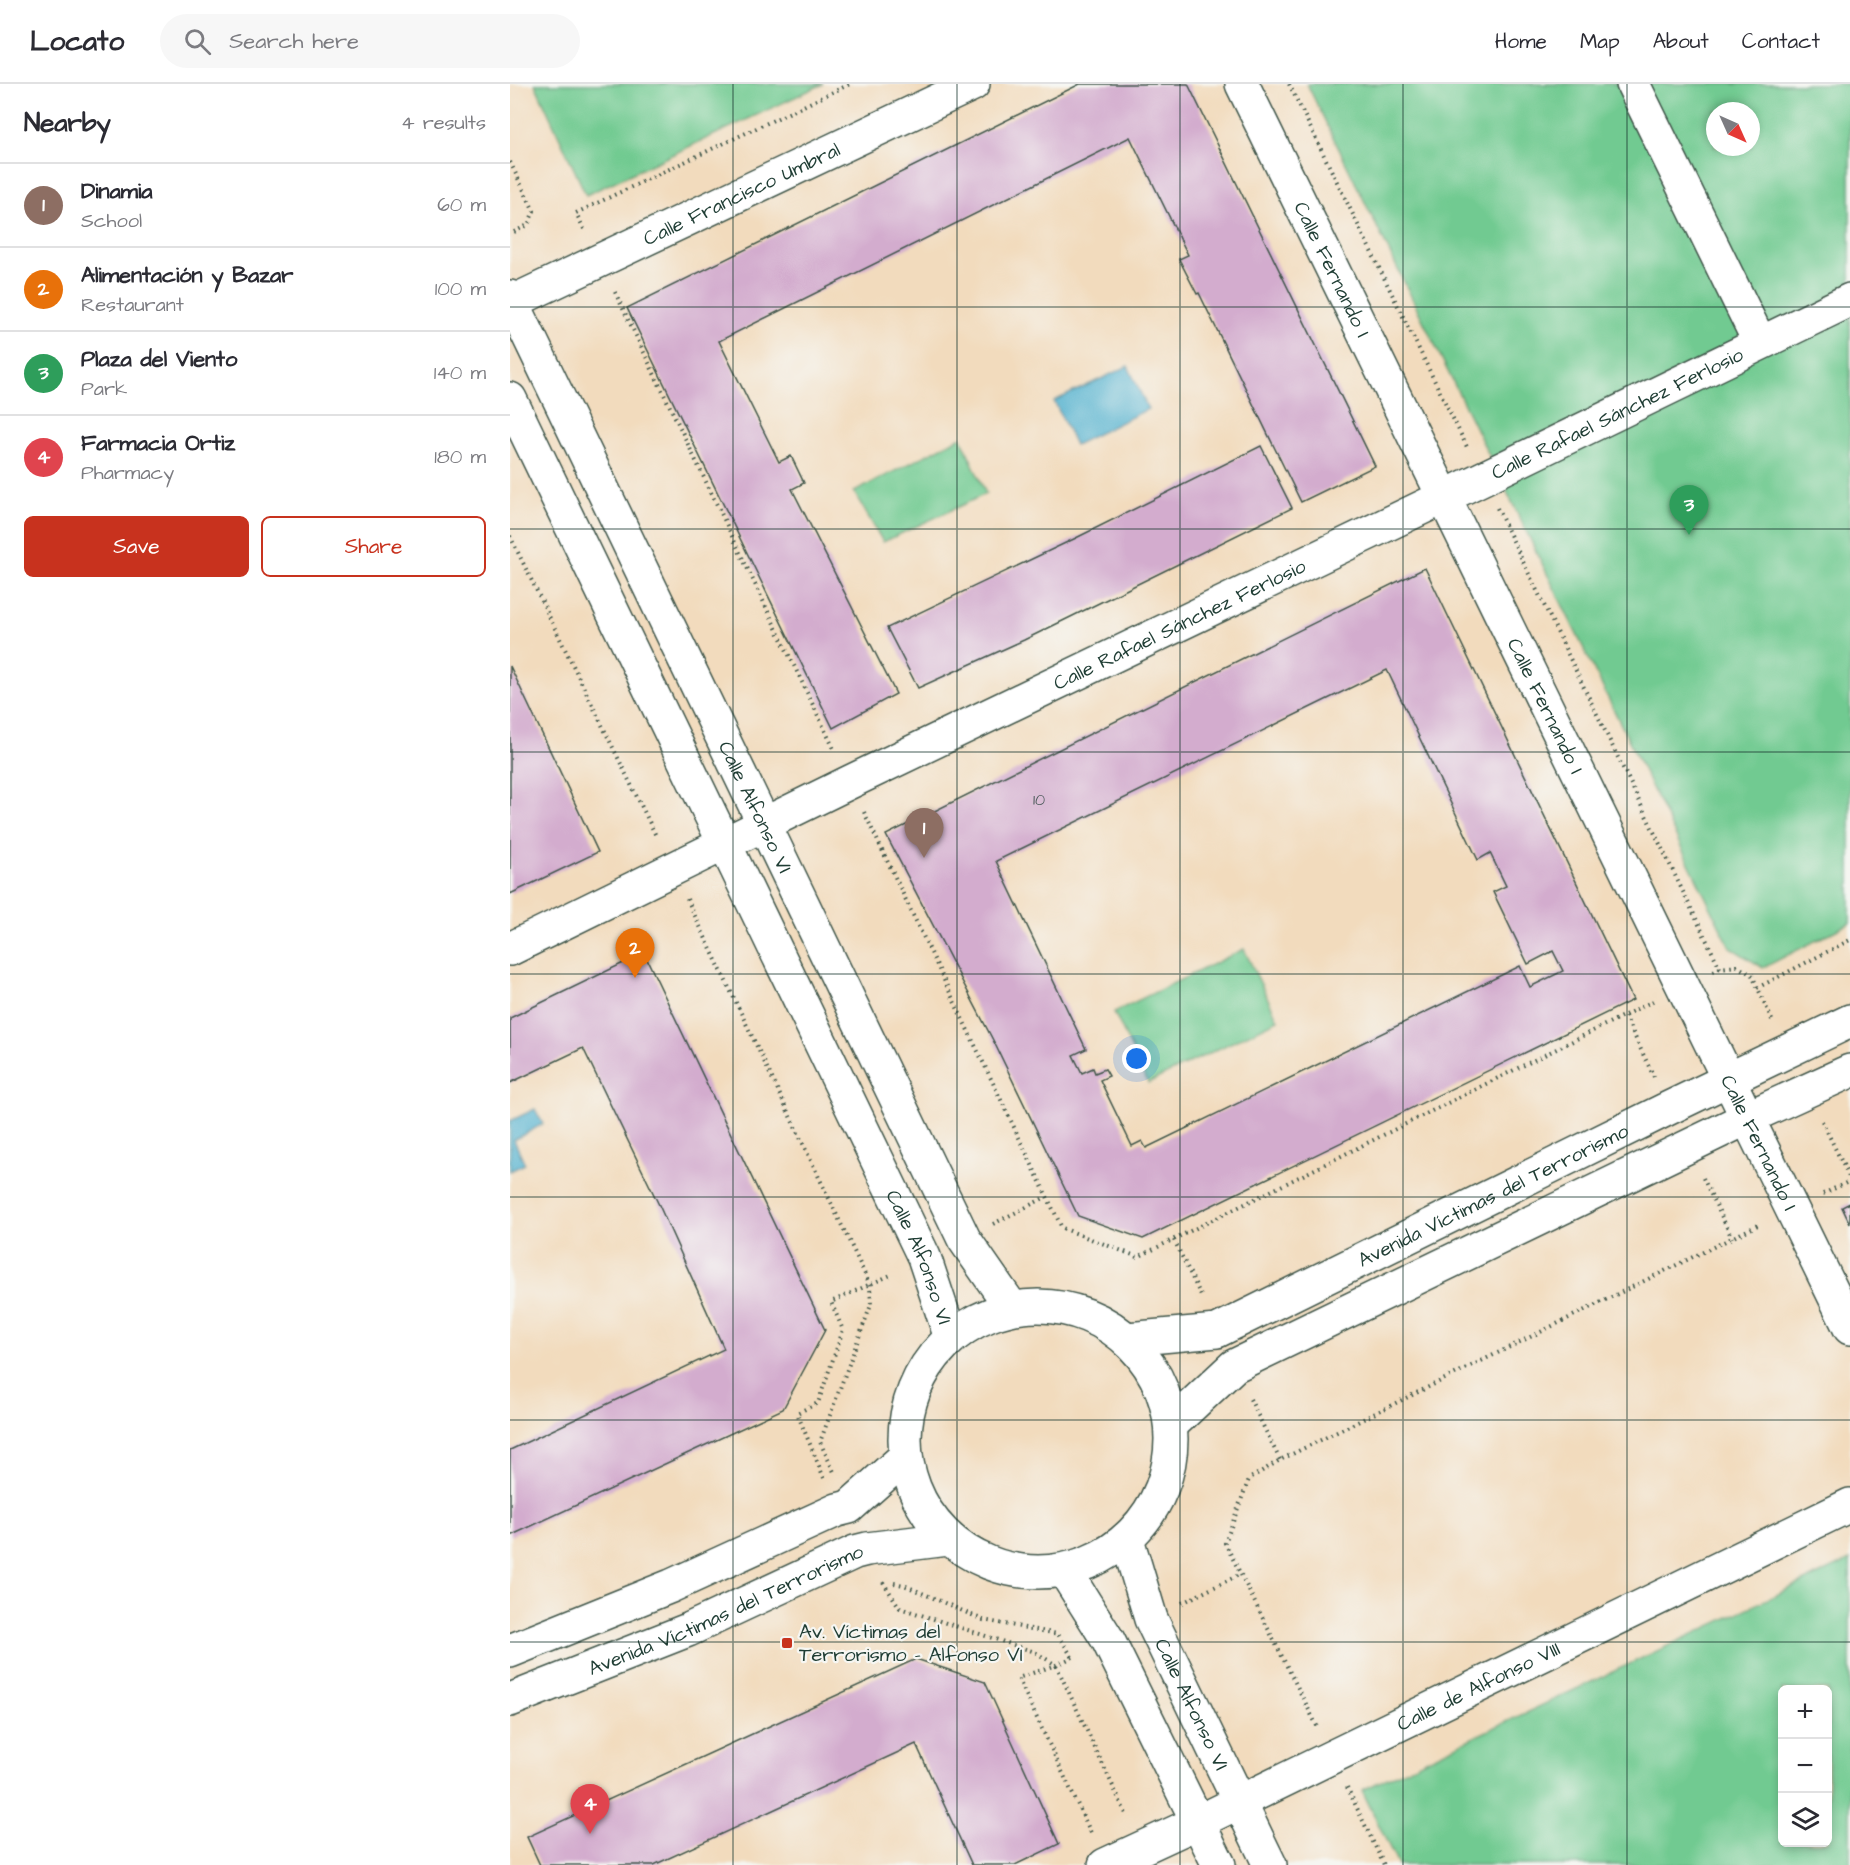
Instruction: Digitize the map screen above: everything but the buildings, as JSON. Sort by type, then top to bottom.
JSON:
[{"type":"street","name":"Calle Francisco Umbral","points":[[511,301],[601,261],[973,84]]},
{"type":"street","name":"Calle Fernando I","points":[[1242,84],[1850,1328]]},
{"type":"street","points":[[1633,84],[1760,343]]},
{"type":"street","name":"Calle Rafael Sánchez Ferlosio","points":[[510,949],[850,782],[1850,300]]},
{"type":"street","name":"Calle Alfonso VI","points":[[511,301],[964,1239],[1012,1308]]},
{"type":"street","name":"Calle Alfonso VI","points":[[510,399],[924,1257],[951,1338]]},
{"type":"street","name":"Avenida Víctimas del Terrorismo","points":[[1127,1339],[1217,1331],[1850,1021]]},
{"type":"street","name":"Avenida Víctimas del Terrorismo","points":[[1171,1425],[1234,1366],[1850,1071]]},
{"type":"street","points":[[1045,1306],[1084,1313],[1127,1339],[1158,1378],[1171,1425],[1171,1456],[1155,1503],[1127,1539],[1098,1558],[1064,1570],[1028,1573],[991,1565],[948,1539],[919,1501],[905,1457],[907,1415],[921,1375],[951,1338],[979,1319],[1012,1308],[1045,1306]]},
{"type":"street","points":[[510,1651],[671,1586],[837,1510],[849,1507],[905,1457]]},
{"type":"street","name":"Calle de Alfonso VIII","points":[[1105,1865],[1850,1505]]},
{"type":"street","name":"Avenida Víctimas del Terrorismo","points":[[510,1700],[688,1630],[855,1552],[948,1539]]},
{"type":"street","name":"Calle Alfonso VI","points":[[1127,1539],[1150,1619],[1270,1865]]},
{"type":"street","points":[[1064,1570],[1108,1640],[1219,1865]]},
{"type":"path","points":[[850,84],[576,213],[601,261],[1062,1228],[1138,1257],[1720,968],[1737,966],[1752,975],[1788,1052]]},
{"type":"path","points":[[1289,84],[1720,968]]},
{"type":"path","points":[[510,162],[534,211],[528,225],[510,234]]},
{"type":"path","points":[[510,536],[672,869],[870,1286],[871,1305],[820,1442],[849,1507]]},
{"type":"path","points":[[1757,988],[1850,940]]},
{"type":"path","points":[[1384,1865],[1225,1543],[1249,1479],[1280,1460],[1850,1180],[1808,1092]]},
{"type":"path","points":[[867,1549],[882,1581],[900,1608],[1035,1652],[1056,1665],[1142,1846]]},
{"type":"green space","points":[[535,84],[823,84],[586,195]]},
{"type":"green space","points":[[1307,84],[1850,84],[1850,923],[1763,968],[1730,947]]},
{"type":"green space","points":[[961,437],[986,494],[883,542],[854,492]]},
{"type":"green space","points":[[1244,949],[1278,1020],[1148,1083],[1114,1012]]},
{"type":"green space","points":[[1850,1560],[1850,1865],[1398,1865],[1362,1790]]},
{"type":"water","points":[[1128,366],[1148,409],[1075,445],[1054,401]]},
{"type":"water","points":[[535,1109],[543,1124],[514,1140],[525,1164],[510,1171],[510,1121]]},
{"type":"place","name":"Plaza del Viento","points":[[1689,535]]},
{"type":"place","name":"Dinamia","points":[[924,858]]},
{"type":"place","name":"Alimentación y Bazar","points":[[635,978]]},
{"type":"place","name":"Av. Víctimas del Terrorismo - Alfonso VI","points":[[787,1643]]},
{"type":"place","name":"Farmacia Ortiz","points":[[590,1834]]}]
